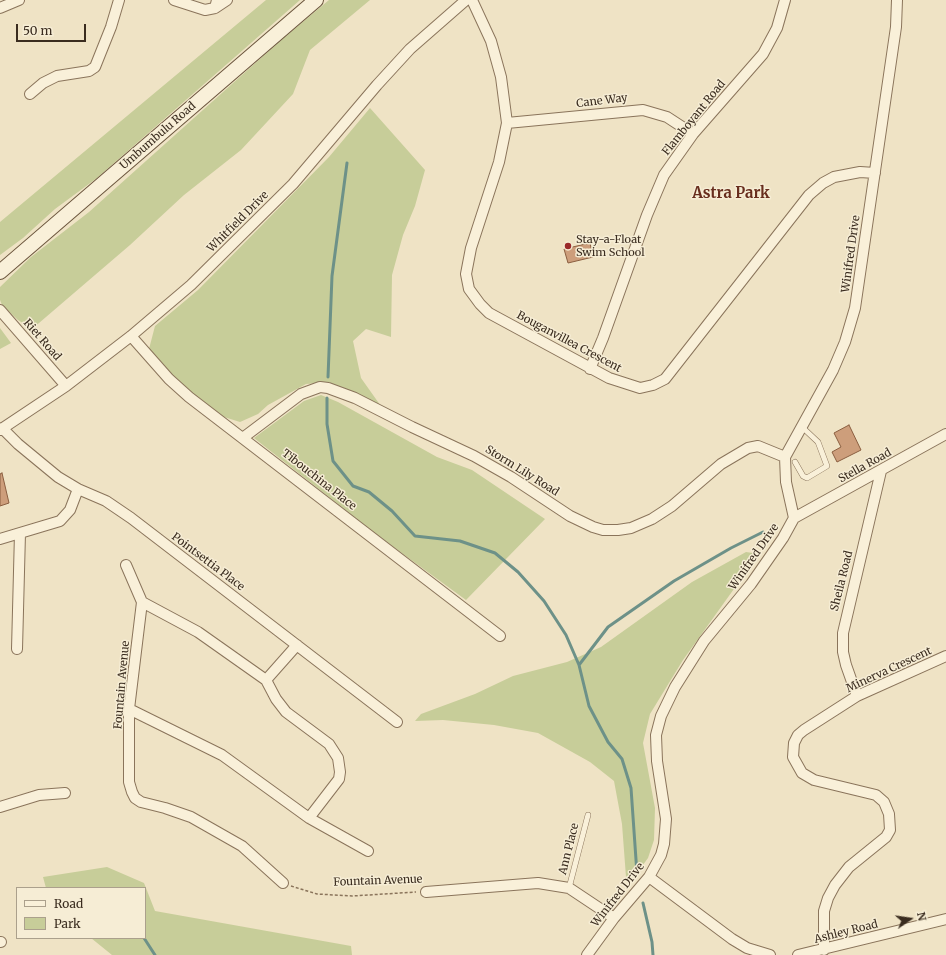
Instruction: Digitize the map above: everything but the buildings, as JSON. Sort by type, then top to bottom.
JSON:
[{"type":"main road","name":"Umbumbulu Road","points":[[0,272],[316,0]]},
{"type":"street","points":[[0,8],[19,0]]},
{"type":"street","points":[[30,94],[43,84],[58,76],[89,71],[95,67],[111,27],[119,0]]},
{"type":"street","points":[[174,0],[201,9],[227,0]]},
{"type":"street","name":"Whitfield Drive","points":[[1,429],[66,386],[131,336],[191,285],[293,184],[377,85],[410,49],[466,0]]},
{"type":"street","name":"Bouganvillea Crescent","points":[[472,0],[491,41],[501,77],[507,123],[500,162],[471,248],[466,274],[469,290],[489,313],[609,378],[640,388],[653,385],[665,379],[809,196],[823,183],[834,177],[860,172],[875,173]]},
{"type":"street","name":"Flamboyant Road","points":[[590,369],[603,338],[647,215],[664,175],[693,134],[763,54],[777,28],[785,0]]},
{"type":"street","name":"Winifred Drive","points":[[784,457],[834,370],[855,308],[896,27],[897,0]]},
{"type":"street","name":"Cane Way","points":[[507,123],[643,110],[667,117],[693,134]]},
{"type":"street","name":"Riet Road","points":[[0,310],[66,386]]},
{"type":"street","name":"Tibouchina Place","points":[[131,336],[169,379],[500,636]]},
{"type":"street","name":"Storm Lily Road","points":[[244,437],[301,394],[320,387],[328,388],[355,398],[480,458],[570,516],[593,527],[604,530],[631,528],[652,519],[672,506],[721,464],[748,448],[758,446],[784,457]]},
{"type":"street","name":"Pointsettia Place","points":[[1,429],[58,478],[78,489],[95,494],[119,510],[397,722]]},
{"type":"street","name":"Stella Road","points":[[794,518],[946,434]]},
{"type":"street","points":[[784,457],[785,472],[794,518]]},
{"type":"street","name":"Sheila Road","points":[[857,696],[843,652],[843,633],[881,471]]},
{"type":"street","points":[[0,539],[60,520],[66,516],[78,489]]},
{"type":"street","name":"Winifred Drive","points":[[587,955],[614,918],[649,877],[661,855],[665,832],[664,803],[656,755],[656,735],[661,716],[675,687],[704,640],[751,584],[784,538],[794,518]]},
{"type":"street","points":[[17,649],[20,533]]},
{"type":"street","points":[[126,565],[142,602],[198,632],[266,680],[276,699],[286,712],[329,744],[338,758],[340,772],[339,779],[308,818]]},
{"type":"street","name":"Fountain Avenue","points":[[142,602],[129,709],[129,782],[135,798],[147,805],[165,808],[186,815],[205,824],[242,846],[283,883]]},
{"type":"street","points":[[266,680],[297,645]]},
{"type":"street","name":"Minerva Crescent","points":[[824,950],[824,911],[828,898],[835,885],[849,867],[886,837],[890,830],[889,814],[884,802],[876,795],[814,780],[802,773],[797,766],[792,752],[794,743],[798,734],[857,696],[946,656]]},
{"type":"street","points":[[129,709],[222,754],[308,818],[368,851]]},
{"type":"street","points":[[0,807],[39,795],[65,793]]},
{"type":"street","points":[[649,877],[732,939],[747,948],[770,955]]},
{"type":"street","name":"Fountain Avenue","points":[[426,892],[532,882],[569,888],[614,918]]},
{"type":"street","name":"Ashley Road","points":[[798,955],[824,950],[946,919]]},
{"type":"lane","points":[[794,462],[803,476],[807,478],[827,466],[818,442],[802,427]]},
{"type":"lane","name":"Ann Place","points":[[569,888],[588,815]]},
{"type":"path","name":"Fountain Avenue","points":[[283,883],[298,889],[330,895],[352,896],[426,892]]},
{"type":"green space","points":[[266,0],[300,0],[97,178],[55,209],[23,238],[0,255],[0,222]]},
{"type":"green space","points":[[329,0],[370,0],[310,50],[293,94],[241,150],[184,195],[130,245],[32,329],[18,320],[2,305],[0,300],[0,287],[31,257],[89,212],[280,41]]},
{"type":"green space","points":[[370,108],[425,170],[415,206],[403,235],[392,275],[391,337],[366,329],[353,341],[361,378],[383,409],[320,383],[306,384],[268,405],[258,414],[240,422],[224,417],[191,393],[168,371],[149,349],[155,326],[198,290],[329,157]]},
{"type":"green space","points":[[0,328],[11,343],[0,349]]},
{"type":"green space","points":[[321,395],[338,402],[437,457],[472,470],[545,519],[466,600],[377,535],[254,438],[304,401]]},
{"type":"green space","points":[[746,552],[759,554],[683,660],[650,714],[643,743],[655,808],[654,840],[648,858],[640,869],[626,877],[622,824],[614,781],[590,762],[538,733],[494,725],[443,720],[415,721],[421,714],[475,694],[513,676],[567,662],[601,647],[692,582]]},
{"type":"green space","points":[[107,867],[144,883],[146,887],[46,887],[43,877]]},
{"type":"green space","points":[[146,888],[155,911],[351,946],[352,955],[112,955],[92,939],[146,939]]},
{"type":"waterway","points":[[328,377],[332,276],[347,163]]},
{"type":"waterway","points":[[327,398],[327,424],[333,461],[353,486],[369,492],[392,511],[415,536],[460,541],[495,553],[518,572],[544,601],[566,635],[579,665],[589,706],[608,742],[622,759],[631,788],[637,874]]},
{"type":"waterway","points":[[579,665],[608,627],[674,581],[731,548],[763,532]]},
{"type":"waterway","points":[[643,903],[652,942],[653,955]]},
{"type":"waterway","points":[[145,939],[155,955]]},
{"type":"place","name":"Stay-a-Float Swim School","points":[[568,246]]},
{"type":"district","name":"Astra Park","points":[[731,194]]}]
